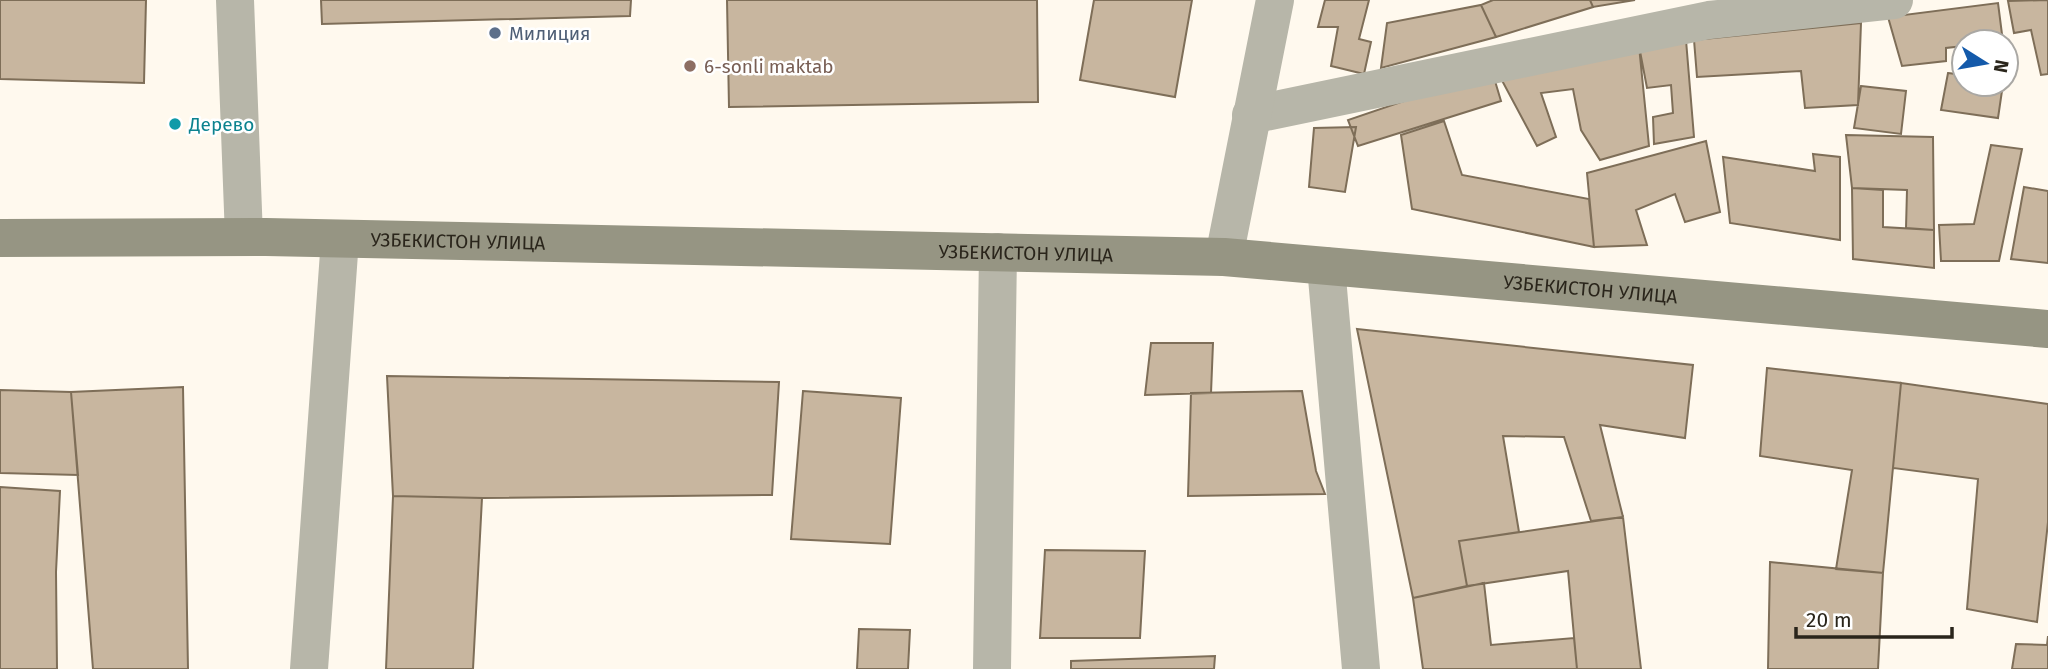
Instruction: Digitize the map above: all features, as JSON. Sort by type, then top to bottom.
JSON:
[{"type":"main road","name":"УЗБЕКИСТОН УЛИЦА","points":[[0,238],[244,237],[1224,257],[2048,329]]},
{"type":"street","points":[[235,0],[244,237]]},
{"type":"street","points":[[1224,257],[1275,0]]},
{"type":"street","points":[[1251,114],[1709,20],[1894,0]]},
{"type":"street","points":[[309,669],[341,239]]},
{"type":"street","points":[[992,669],[998,252]]},
{"type":"street","points":[[1326,265],[1361,669]]},
{"type":"building","points":[[0,0],[146,0],[144,83],[0,79]]},
{"type":"building","points":[[321,0],[631,0],[630,16],[322,24]]},
{"type":"building","points":[[727,0],[1037,0],[1038,102],[729,107]]},
{"type":"building","points":[[1094,0],[1192,0],[1175,97],[1080,80]]},
{"type":"building","points":[[1325,0],[1369,0],[1359,39],[1371,42],[1364,74],[1331,66],[1338,27],[1318,27]]},
{"type":"building","points":[[1493,0],[1590,0],[1593,7],[1496,37],[1481,5]]},
{"type":"building","points":[[1590,0],[1635,0],[1593,7]]},
{"type":"building","points":[[2048,0],[2048,74],[2041,75],[2031,30],[2020,32],[2020,28],[2013,28],[2008,1]]},
{"type":"building","points":[[1998,3],[2001,28],[1950,28],[1950,48],[1946,48],[1946,61],[1902,66],[1888,17]]},
{"type":"building","points":[[1481,5],[1496,37],[1381,68],[1387,23]]},
{"type":"building","points":[[1861,23],[1858,105],[1805,108],[1801,71],[1697,77],[1694,40]]},
{"type":"building","points":[[1686,40],[1694,137],[1654,144],[1653,117],[1673,113],[1671,85],[1647,88],[1639,46]]},
{"type":"building","points":[[1639,46],[1649,146],[1600,160],[1581,130],[1573,89],[1541,93],[1556,137],[1537,146],[1498,73]]},
{"type":"building","points":[[1492,71],[1501,101],[1358,146],[1348,120]]},
{"type":"building","points":[[1948,73],[1950,98],[2001,98],[1998,118],[1941,110]]},
{"type":"building","points":[[1861,86],[1906,91],[1901,134],[1854,128]]},
{"type":"building","points":[[1444,121],[1462,175],[1589,199],[1594,247],[1412,209],[1401,135]]},
{"type":"building","points":[[1356,127],[1345,192],[1309,187],[1314,128]]},
{"type":"building","points":[[1846,135],[1933,137],[1934,230],[1906,228],[1907,190],[1852,188]]},
{"type":"building","points":[[1706,141],[1720,212],[1685,222],[1675,194],[1636,210],[1647,245],[1594,247],[1587,173]]},
{"type":"building","points":[[1991,145],[2022,149],[1999,261],[1941,261],[1939,225],[1974,224]]},
{"type":"building","points":[[1813,154],[1840,157],[1840,240],[1730,223],[1723,157],[1815,171]]},
{"type":"building","points":[[2024,187],[2048,191],[2048,263],[2011,259]]},
{"type":"building","points":[[1852,188],[1883,190],[1883,227],[1934,230],[1934,268],[1853,259]]},
{"type":"building","points":[[1357,329],[1693,365],[1685,438],[1600,425],[1623,517],[1591,521],[1564,437],[1503,436],[1519,532],[1459,541],[1467,586],[1413,598]]},
{"type":"building","points":[[1151,343],[1213,343],[1211,393],[1145,395]]},
{"type":"building","points":[[1767,368],[1901,383],[1883,573],[1836,569],[1852,470],[1760,456]]},
{"type":"building","points":[[387,376],[779,382],[772,495],[482,498],[393,496]]},
{"type":"building","points":[[1901,383],[2048,404],[2048,522],[2037,622],[1967,609],[1978,479],[1893,468]]},
{"type":"building","points":[[183,387],[188,669],[93,669],[71,392]]},
{"type":"building","points":[[0,390],[71,392],[78,475],[0,473]]},
{"type":"building","points":[[803,391],[901,398],[890,544],[791,539]]},
{"type":"building","points":[[1302,391],[1316,471],[1325,494],[1188,496],[1191,393]]},
{"type":"building","points":[[0,487],[60,491],[56,572],[57,669],[0,669]]},
{"type":"building","points":[[393,496],[482,498],[473,669],[386,669]]},
{"type":"building","points":[[1623,517],[1641,669],[1577,669],[1568,571],[1467,586],[1459,541]]},
{"type":"building","points":[[1045,550],[1145,551],[1140,638],[1040,638]]},
{"type":"building","points":[[1770,562],[1883,573],[1878,669],[1768,669]]},
{"type":"building","points":[[1484,583],[1491,645],[1574,638],[1577,669],[1423,669],[1413,598]]},
{"type":"building","points":[[859,629],[910,630],[908,669],[857,669]]},
{"type":"building","points":[[2048,636],[2048,669],[2012,669],[2016,644],[2047,645]]},
{"type":"building","points":[[1215,656],[1214,669],[1071,669],[1071,661]]},
{"type":"place","name":"Милиция","points":[[495,33]]},
{"type":"place","name":"6-sonli maktab","points":[[690,66]]},
{"type":"place","name":"Дерево","points":[[175,124]]}]
